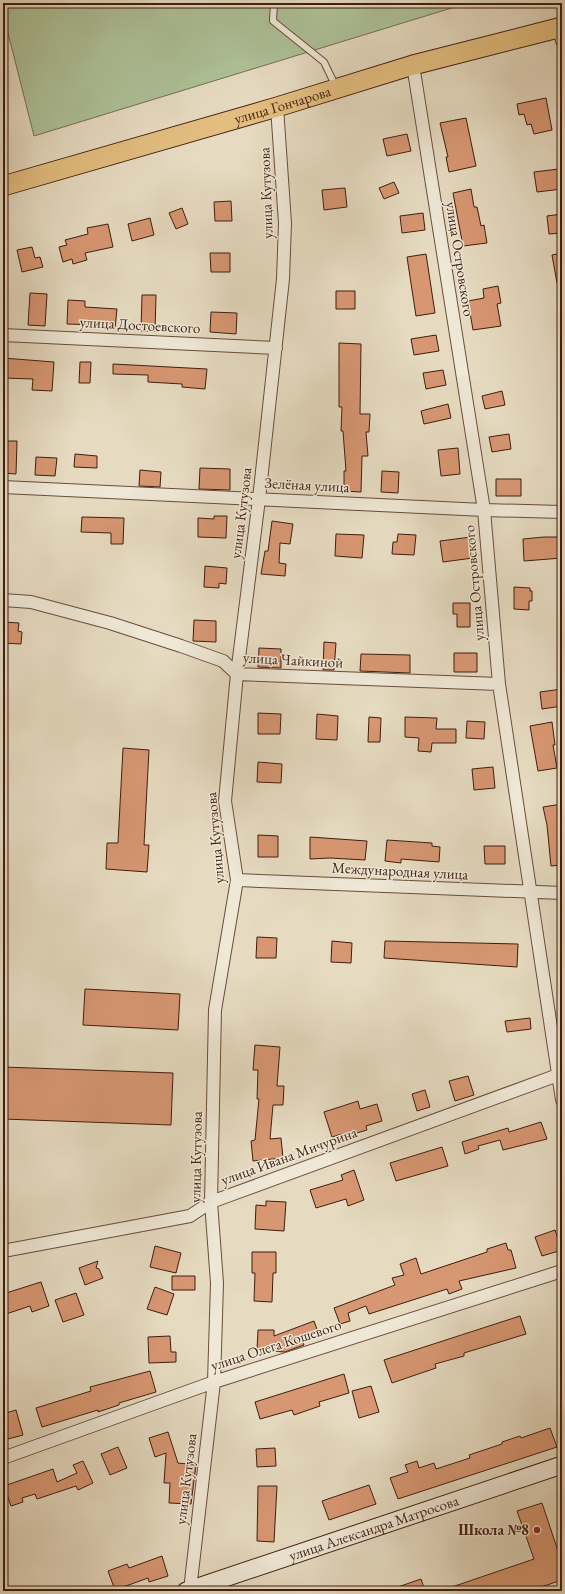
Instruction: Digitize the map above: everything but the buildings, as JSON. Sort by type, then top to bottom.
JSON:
[{"type":"main road","name":"улица Гончарова","points":[[3,186],[413,65],[561,32]]},
{"type":"street","name":"улица Островского","points":[[413,65],[484,510],[499,684],[529,892],[562,1100]]},
{"type":"street","name":"улица Кутузова","points":[[188,1590],[214,1382],[216,1283],[211,1202],[214,1010],[237,880],[224,801],[237,674],[259,499],[283,280],[285,223],[277,106]]},
{"type":"street","name":"улица Достоевского","points":[[3,335],[276,348]]},
{"type":"street","name":"Зелёная улица","points":[[3,487],[484,510],[562,512]]},
{"type":"street","name":"улица Чайкиной","points":[[3,600],[31,602],[110,623],[174,643],[223,661],[237,674],[499,684]]},
{"type":"street","name":"Международная улица","points":[[237,880],[562,893]]},
{"type":"street","name":"улица Ивана Мичурина","points":[[3,1251],[190,1216],[211,1202],[558,1075]]},
{"type":"street","name":"улица Олега Кошевого","points":[[3,1458],[214,1382],[562,1271]]},
{"type":"street","name":"улица Александра Матросова","points":[[188,1590],[562,1465]]},
{"type":"lane","points":[[274,3],[273,21],[324,62],[336,88]]},
{"type":"green space","points":[[3,3],[468,3],[34,136],[3,13]]},
{"type":"place","name":"Школа №8","points":[[537,1530]]}]
